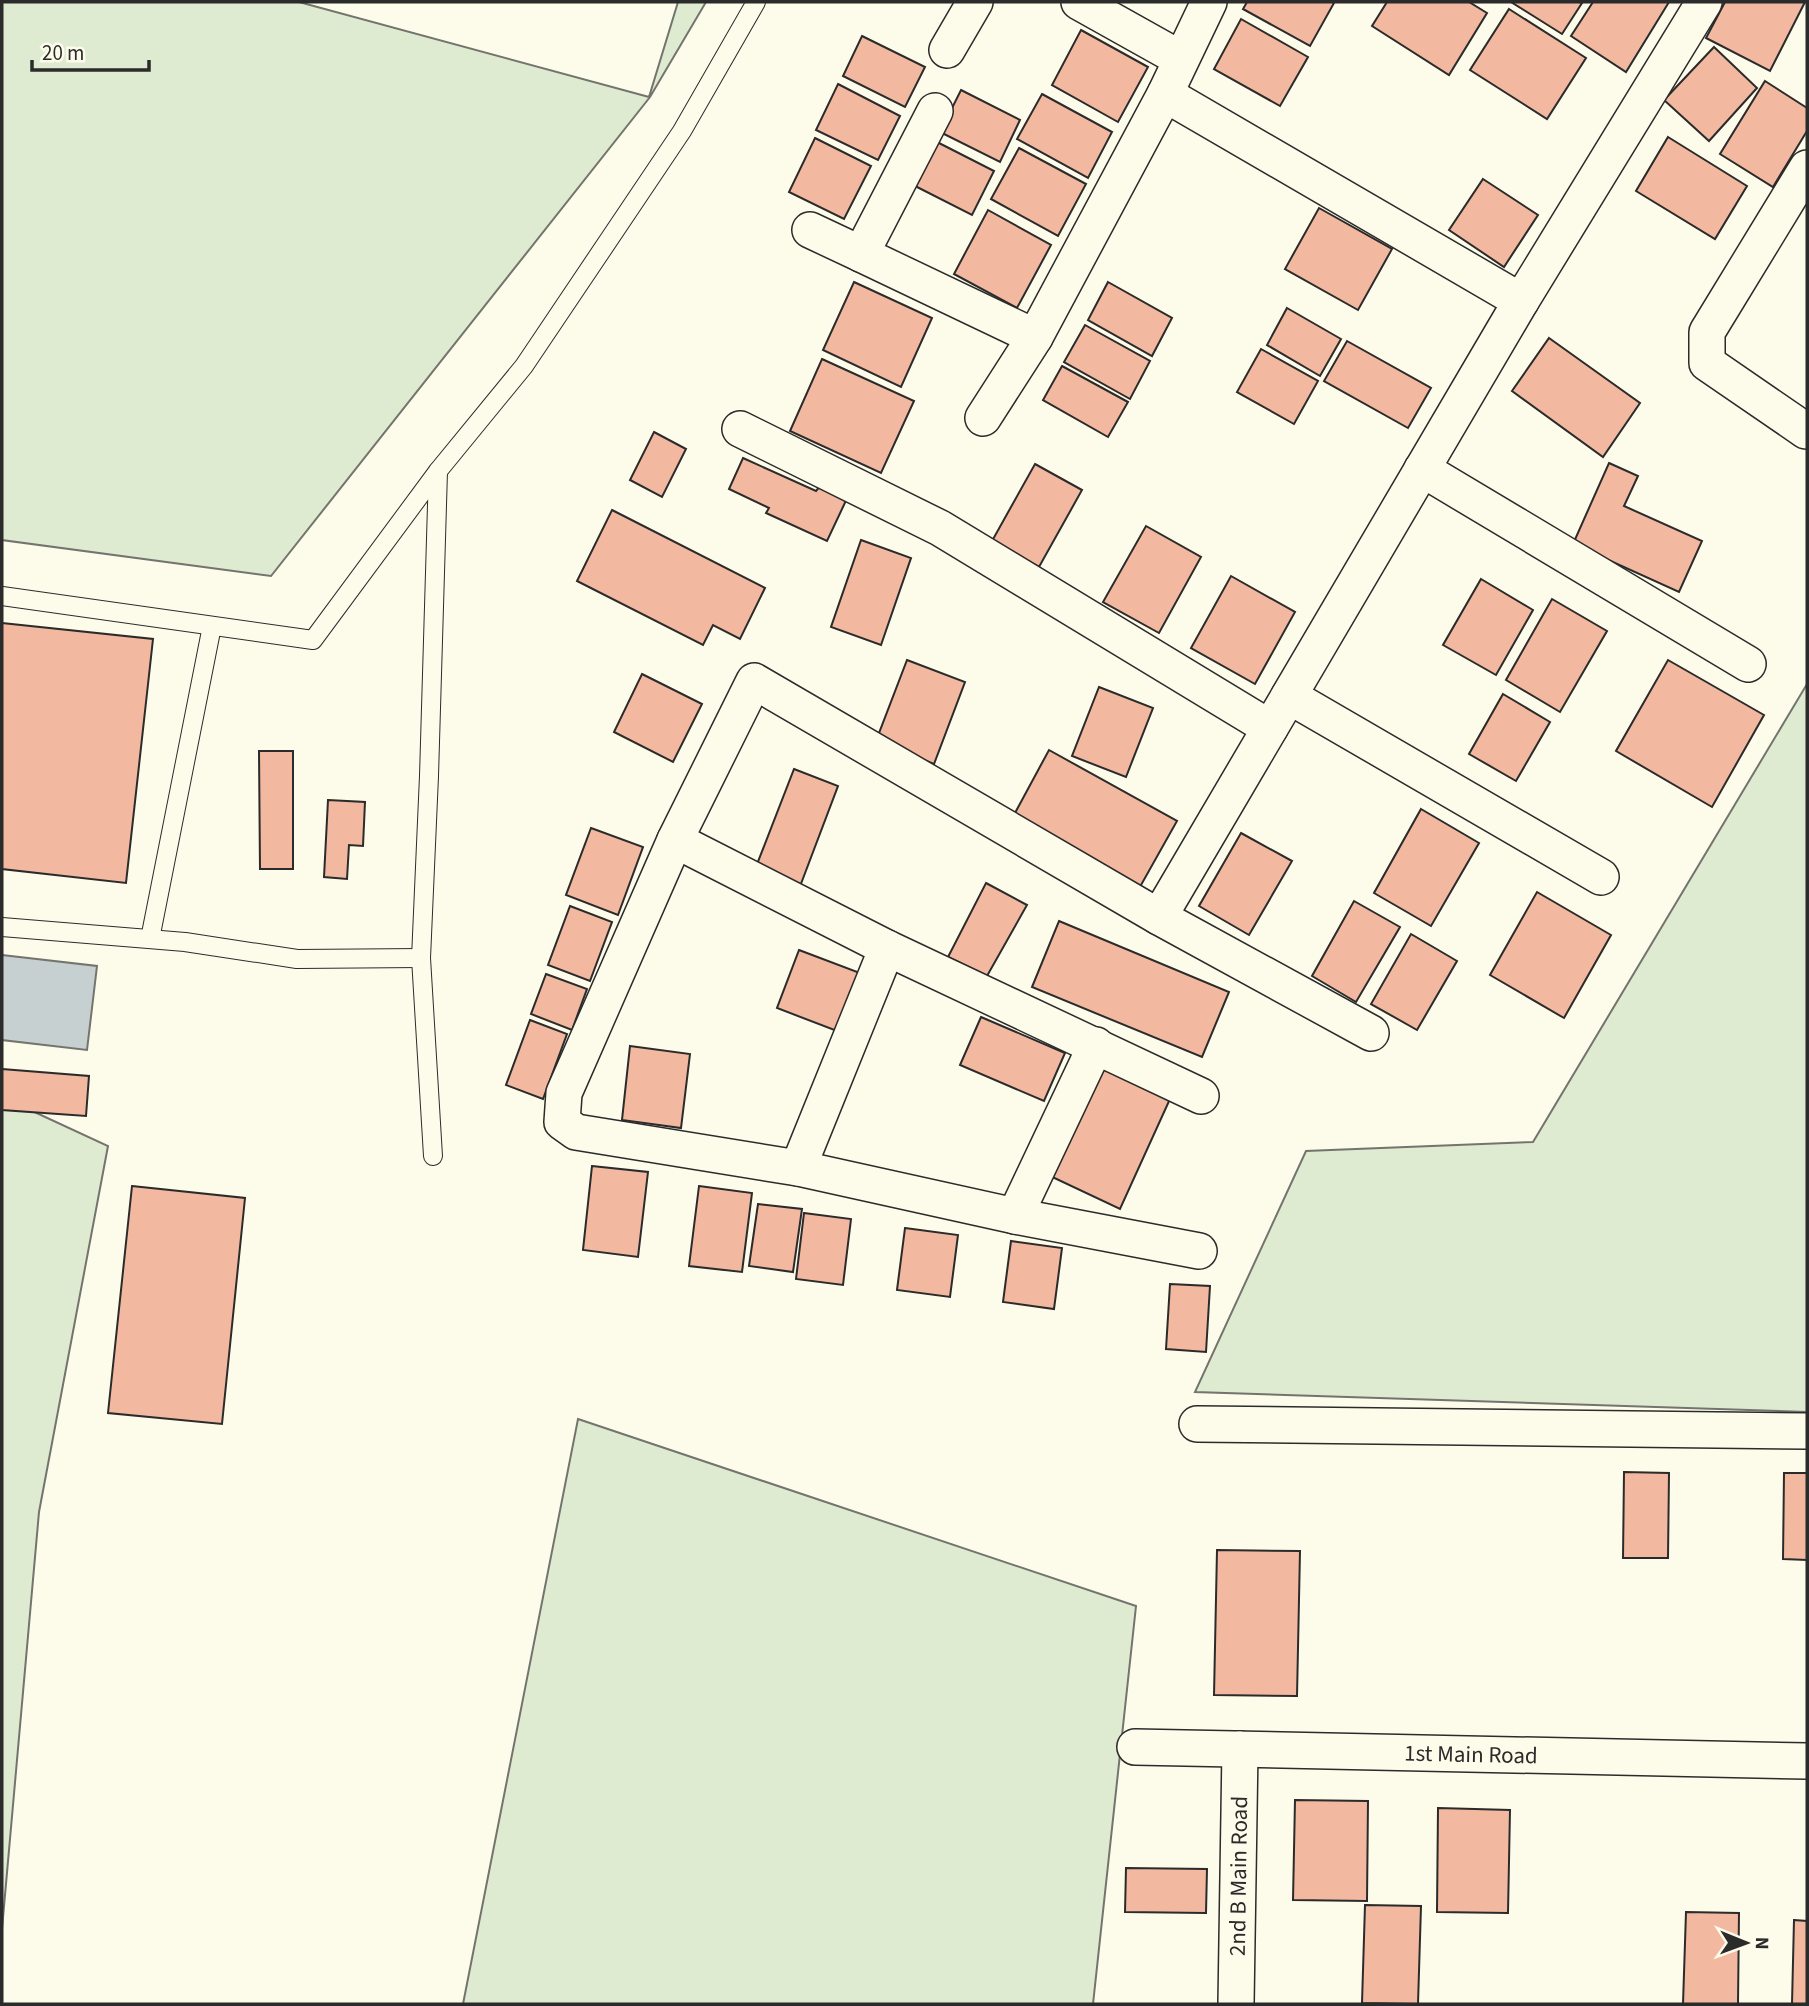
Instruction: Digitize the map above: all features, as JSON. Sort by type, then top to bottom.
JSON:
[{"type":"street","points":[[947,50],[975,2]]},
{"type":"street","points":[[1079,2],[1181,59]]},
{"type":"street","points":[[984,418],[1035,337],[1165,94],[1209,2]]},
{"type":"street","points":[[1159,917],[1521,301],[1704,2]]},
{"type":"street","points":[[1165,94],[1521,301]]},
{"type":"street","points":[[860,254],[935,111]]},
{"type":"street","points":[[1806,431],[1707,363],[1707,332],[1807,168]]},
{"type":"street","points":[[810,230],[1035,337]]},
{"type":"street","points":[[740,429],[940,528],[1270,727]]},
{"type":"street","points":[[1422,469],[1748,664]]},
{"type":"street","points":[[1199,1251],[1015,1216],[798,1168],[576,1132],[562,1122],[564,1093],[675,840],[754,681],[1159,917],[1371,1033]]},
{"type":"street","points":[[1289,696],[1601,877]]},
{"type":"street","points":[[675,840],[887,948],[1201,1096]]},
{"type":"street","points":[[798,1168],[887,948]]},
{"type":"street","points":[[1015,1216],[1096,1045]]},
{"type":"street","points":[[1198,1424],[1807,1432]]},
{"type":"street","name":"1st Main Road","points":[[1135,1747],[1807,1761]]},
{"type":"street","name":"2nd B Main Road","points":[[1236,2004],[1240,1749]]},
{"type":"lane","points":[[2,596],[313,640],[438,471],[524,366],[682,131],[756,2]]},
{"type":"lane","points":[[433,1156],[421,958],[438,471]]},
{"type":"lane","points":[[150,939],[212,626]]},
{"type":"lane","points":[[2,928],[150,939],[297,959],[421,958]]},
{"type":"green space","points":[[2,2],[299,2],[649,97],[678,2],[706,2],[650,97],[271,576],[2,540]]},
{"type":"green space","points":[[1807,684],[1807,1412],[1195,1392],[1306,1151],[1533,1142]]},
{"type":"green space","points":[[2,1097],[108,1146],[39,1512],[2,1929]]},
{"type":"green space","points":[[578,1419],[1136,1606],[1093,2004],[463,2004]]},
{"type":"shaded area","points":[[2,955],[97,966],[87,1050],[2,1040]]},
{"type":"building","points":[[1247,2],[1334,3],[1310,46],[1243,9]]},
{"type":"building","points":[[1387,2],[1469,2],[1487,13],[1449,75],[1372,26]]},
{"type":"building","points":[[1511,2],[1579,2],[1582,3],[1562,34]]},
{"type":"building","points":[[1593,2],[1669,2],[1626,72],[1571,36]]},
{"type":"building","points":[[1725,2],[1805,2],[1770,71],[1706,38]]},
{"type":"building","points":[[1509,9],[1586,58],[1547,119],[1470,70]]},
{"type":"building","points":[[1241,19],[1308,57],[1280,106],[1214,69]]},
{"type":"building","points":[[1081,30],[1148,67],[1118,122],[1052,85]]},
{"type":"building","points":[[862,36],[925,67],[905,107],[843,76]]},
{"type":"building","points":[[1714,47],[1757,88],[1709,141],[1664,100]]},
{"type":"building","points":[[1765,81],[1807,108],[1807,131],[1773,187],[1720,154]]},
{"type":"building","points":[[838,84],[900,116],[878,160],[816,130]]},
{"type":"building","points":[[961,90],[1020,120],[1000,162],[940,132]]},
{"type":"building","points":[[1042,94],[1112,132],[1088,178],[1017,139]]},
{"type":"building","points":[[1668,137],[1747,186],[1715,239],[1636,191]]},
{"type":"building","points":[[815,138],[871,166],[844,219],[789,192]]},
{"type":"building","points":[[937,142],[994,171],[972,215],[915,186]]},
{"type":"building","points":[[1019,148],[1086,184],[1058,236],[991,199]]},
{"type":"building","points":[[1483,179],[1538,215],[1504,267],[1449,230]]},
{"type":"building","points":[[1319,208],[1392,249],[1358,310],[1285,269]]},
{"type":"building","points":[[988,210],[1051,245],[1017,308],[954,274]]},
{"type":"building","points":[[854,282],[932,318],[901,387],[823,350]]},
{"type":"building","points":[[1108,282],[1172,318],[1152,356],[1088,320]]},
{"type":"building","points":[[1287,308],[1341,339],[1320,376],[1267,345]]},
{"type":"building","points":[[1085,325],[1150,361],[1130,399],[1064,362]]},
{"type":"building","points":[[1549,338],[1640,403],[1603,457],[1512,391]]},
{"type":"building","points":[[1347,341],[1431,388],[1408,428],[1324,381]]},
{"type":"building","points":[[1261,349],[1318,381],[1294,424],[1237,392]]},
{"type":"building","points":[[822,359],[914,401],[881,473],[790,431]]},
{"type":"building","points":[[1062,366],[1128,402],[1108,437],[1043,400]]},
{"type":"building","points":[[654,432],[686,449],[662,497],[630,480]]},
{"type":"building","points":[[743,458],[816,491],[826,479],[850,492],[827,541],[766,513],[769,508],[729,489]]},
{"type":"building","points":[[1609,463],[1638,476],[1624,506],[1702,541],[1679,592],[1573,544]]},
{"type":"building","points":[[1035,464],[1082,490],[1039,567],[992,541]]},
{"type":"building","points":[[612,510],[765,588],[740,639],[713,625],[703,645],[577,581]]},
{"type":"building","points":[[1146,526],[1201,557],[1159,633],[1103,602]]},
{"type":"building","points":[[861,540],[911,558],[881,645],[831,627]]},
{"type":"building","points":[[1231,576],[1295,612],[1255,684],[1191,648]]},
{"type":"building","points":[[1481,579],[1533,610],[1496,675],[1443,645]]},
{"type":"building","points":[[1552,599],[1607,631],[1560,712],[1506,680]]},
{"type":"building","points":[[2,623],[153,639],[126,883],[2,869]]},
{"type":"building","points":[[907,660],[965,682],[934,764],[876,741]]},
{"type":"building","points":[[1668,660],[1764,715],[1712,807],[1616,751]]},
{"type":"building","points":[[642,674],[702,704],[673,762],[614,732]]},
{"type":"building","points":[[1099,687],[1153,708],[1126,777],[1072,756]]},
{"type":"building","points":[[1503,694],[1550,722],[1516,781],[1469,754]]},
{"type":"building","points":[[1049,750],[1177,821],[1136,894],[1009,824]]},
{"type":"building","points":[[259,751],[293,751],[293,869],[260,869]]},
{"type":"building","points":[[794,769],[838,786],[799,889],[754,872]]},
{"type":"building","points":[[328,800],[365,802],[363,846],[349,845],[347,879],[324,877]]},
{"type":"building","points":[[1421,809],[1479,843],[1431,926],[1374,893]]},
{"type":"building","points":[[591,828],[643,847],[618,915],[566,895]]},
{"type":"building","points":[[1241,833],[1292,861],[1249,935],[1199,906]]},
{"type":"building","points":[[986,883],[1027,905],[987,976],[948,957]]},
{"type":"building","points":[[1537,892],[1611,935],[1564,1018],[1490,975]]},
{"type":"building","points":[[1354,901],[1400,927],[1356,1002],[1312,976]]},
{"type":"building","points":[[570,906],[612,922],[590,981],[548,965]]},
{"type":"building","points":[[1059,921],[1229,992],[1202,1057],[1032,987]]},
{"type":"building","points":[[1411,934],[1457,961],[1417,1030],[1371,1004]]},
{"type":"building","points":[[799,950],[860,973],[837,1031],[777,1008]]},
{"type":"building","points":[[546,974],[587,989],[572,1030],[531,1014]]},
{"type":"building","points":[[981,1017],[1065,1053],[1044,1101],[960,1065]]},
{"type":"building","points":[[530,1020],[567,1034],[543,1099],[506,1085]]},
{"type":"building","points":[[630,1046],[690,1054],[681,1128],[622,1120]]},
{"type":"building","points":[[1097,1066],[1170,1099],[1120,1209],[1048,1175]]},
{"type":"building","points":[[2,1069],[89,1076],[86,1116],[2,1110]]},
{"type":"building","points":[[592,1166],[648,1172],[638,1257],[583,1250]]},
{"type":"building","points":[[132,1186],[245,1198],[222,1424],[108,1413]]},
{"type":"building","points":[[699,1186],[752,1193],[742,1272],[689,1266]]},
{"type":"building","points":[[758,1204],[802,1209],[793,1272],[749,1266]]},
{"type":"building","points":[[804,1213],[851,1219],[843,1285],[796,1279]]},
{"type":"building","points":[[905,1228],[958,1235],[950,1297],[897,1290]]},
{"type":"building","points":[[1011,1241],[1062,1248],[1054,1309],[1003,1302]]},
{"type":"building","points":[[1170,1284],[1210,1286],[1206,1352],[1166,1349]]},
{"type":"building","points":[[1624,1472],[1669,1473],[1668,1558],[1623,1558]]},
{"type":"building","points":[[1784,1473],[1807,1473],[1807,1560],[1783,1559]]},
{"type":"building","points":[[1217,1550],[1300,1551],[1297,1696],[1214,1695]]},
{"type":"building","points":[[1295,1800],[1368,1801],[1367,1901],[1293,1900]]},
{"type":"building","points":[[1438,1808],[1510,1810],[1508,1913],[1437,1912]]},
{"type":"building","points":[[1126,1868],[1207,1869],[1206,1913],[1125,1912]]},
{"type":"building","points":[[1365,1905],[1421,1906],[1418,2004],[1362,2003]]},
{"type":"building","points":[[1686,1912],[1739,1913],[1738,2004],[1683,2004]]},
{"type":"building","points":[[1794,1920],[1807,1921],[1807,2004],[1792,2004]]}]
